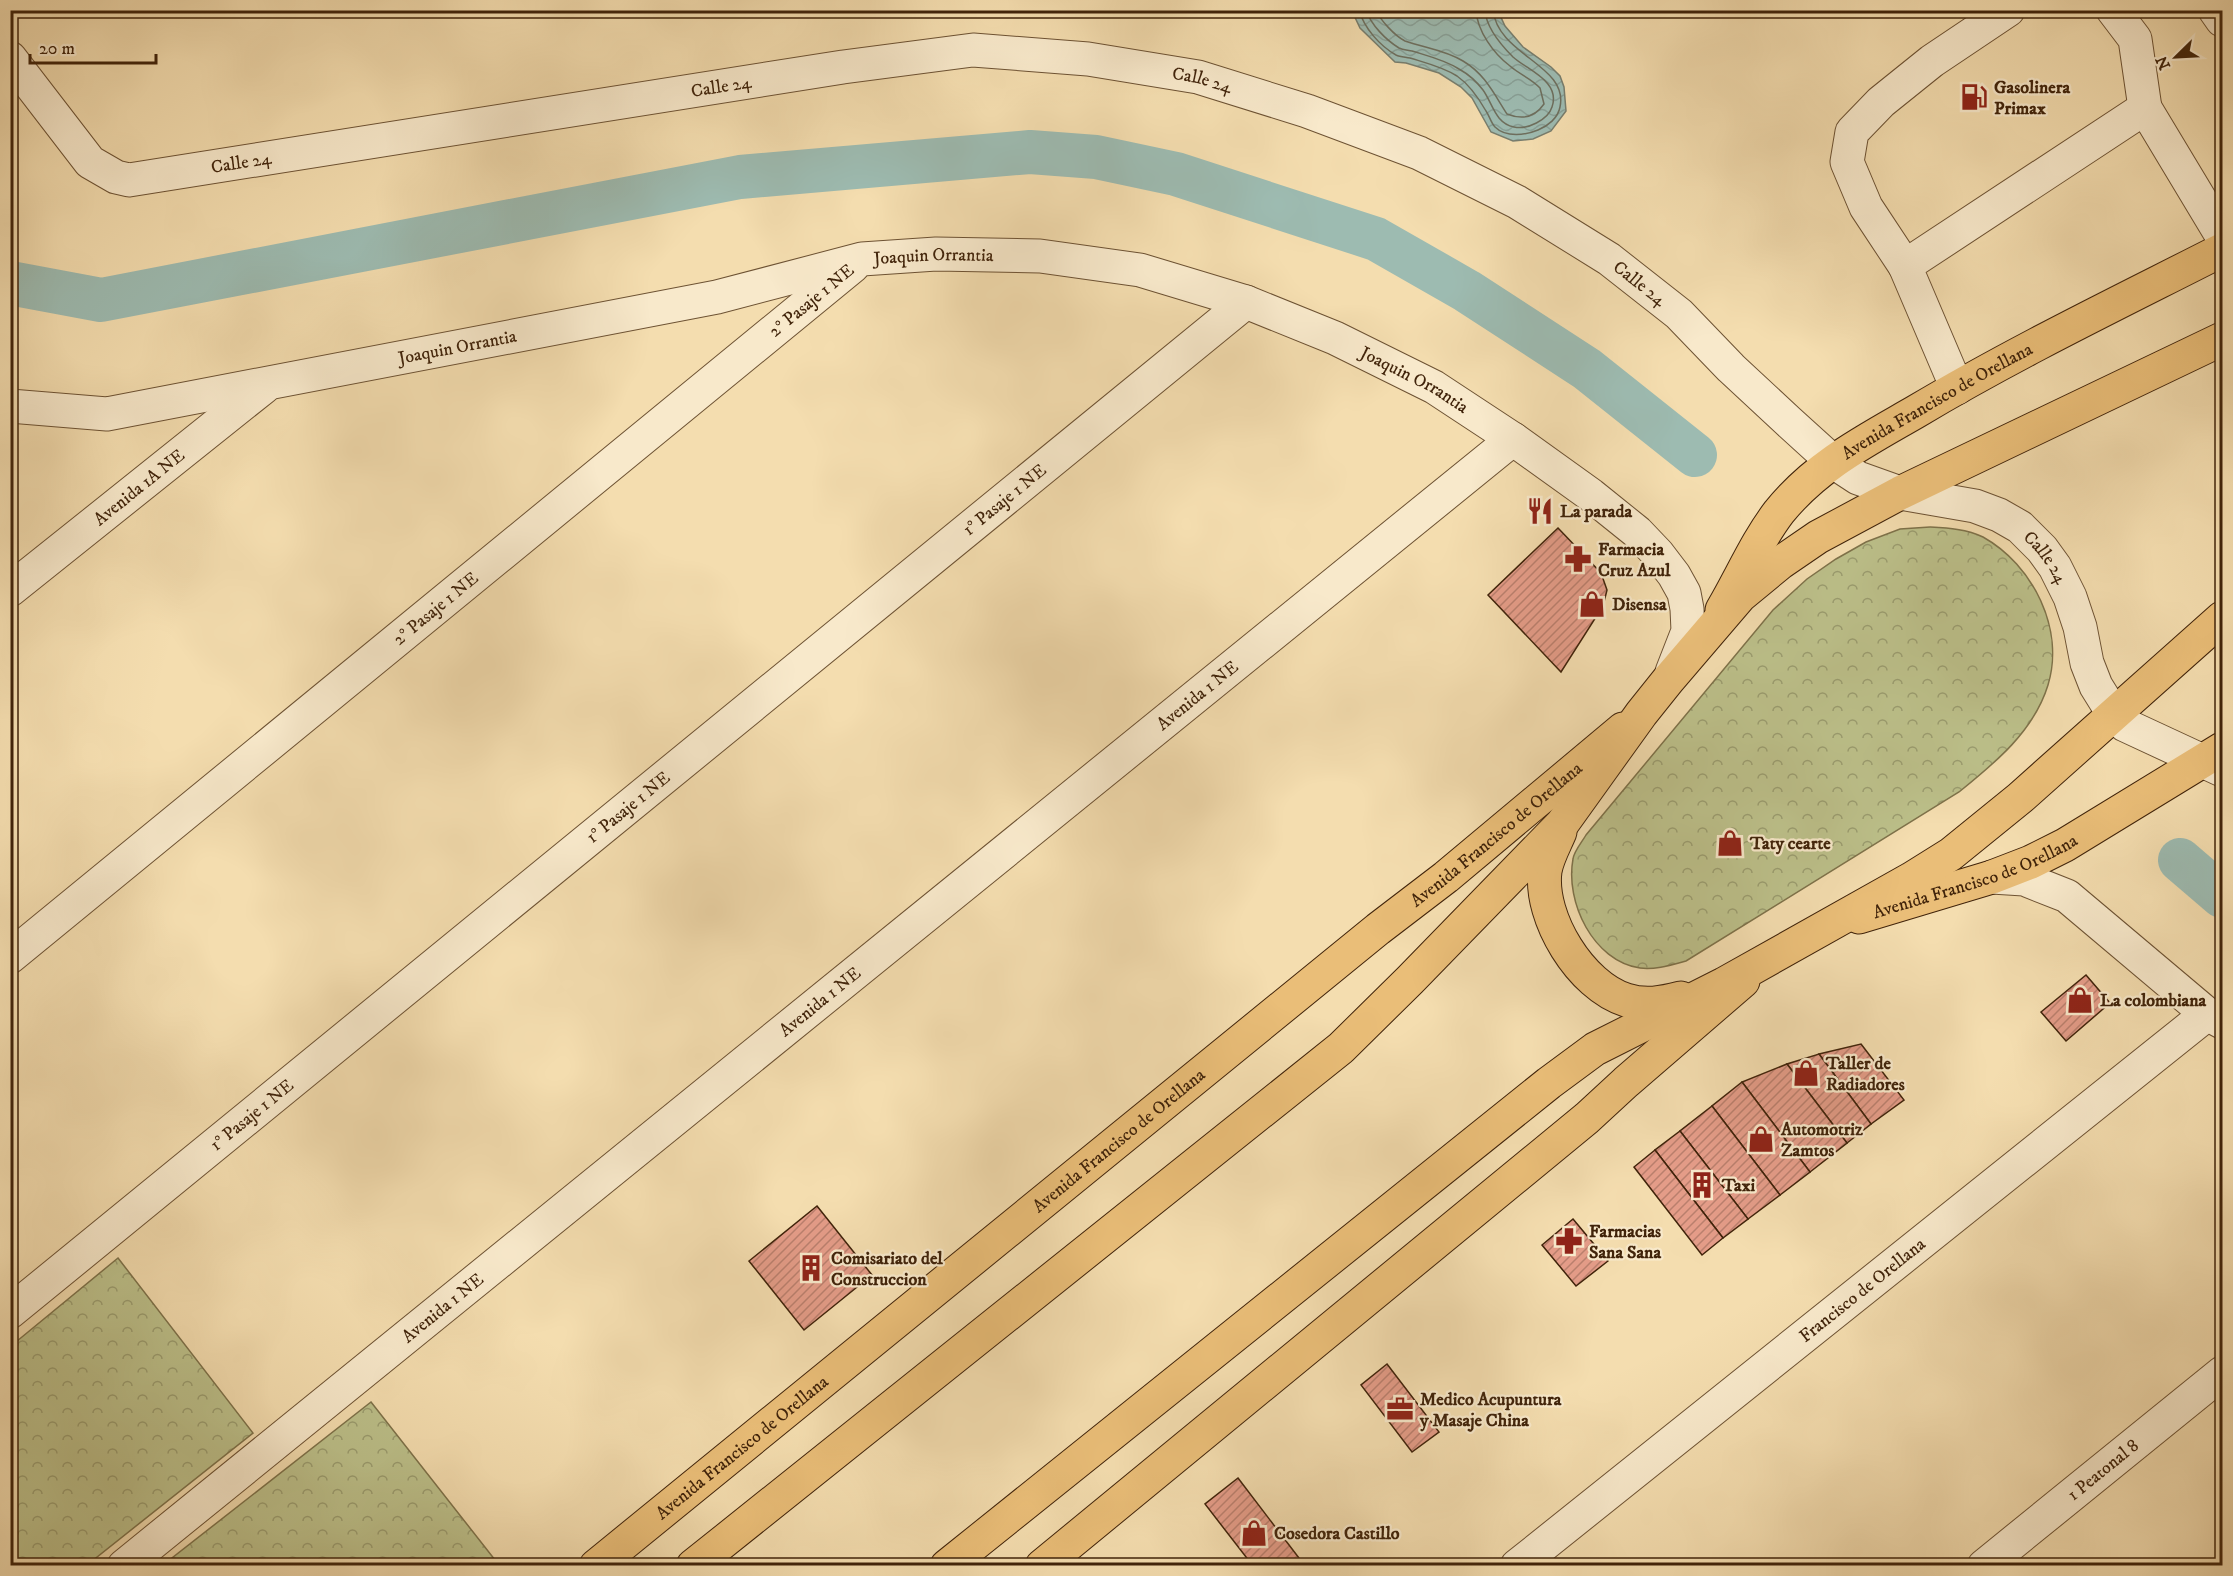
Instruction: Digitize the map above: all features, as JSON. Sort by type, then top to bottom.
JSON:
[{"type":"main road","name":"Avenida Francisco de Orellana","points":[[1714,625],[1779,513],[1832,460],[1957,388],[2223,250]]},
{"type":"main road","name":"Avenida Francisco de Orellana","points":[[693,1566],[1341,1048],[1563,824],[1641,714],[1669,679],[1740,596],[1780,563],[1818,537],[1900,493],[2223,339]]},
{"type":"main road","name":"Avenida Francisco de Orellana","points":[[947,1566],[1549,1083],[1595,1049],[1765,962],[1951,854],[2020,798],[2223,618]]},
{"type":"main road","name":"Avenida Francisco de Orellana","points":[[596,1566],[1341,958],[1446,877],[1641,714]]},
{"type":"main road","name":"Avenida Francisco de Orellana","points":[[1812,935],[1871,912],[1992,877],[2031,862],[2216,760]]},
{"type":"main road","points":[[1563,824],[1545,870],[1545,895],[1551,918],[1564,946],[1580,967],[1607,991],[1626,1000],[1653,1005],[1684,998],[1724,984]]},
{"type":"main road","name":"Avenida Francisco de Orellana","points":[[1042,1566],[1587,1118],[1765,962]]},
{"type":"street","points":[[1957,388],[1905,266],[1866,207],[1846,162],[1851,132],[1881,102],[1932,61],[2008,10]]},
{"type":"street","points":[[2113,10],[2135,39],[2145,108],[2223,236]]},
{"type":"street","points":[[2215,10],[2223,20]]},
{"type":"street","name":"Calle 24","points":[[10,58],[90,162],[116,177],[129,180],[831,69],[973,50],[1088,58],[1198,76],[1307,111],[1419,153],[1518,202],[1609,259],[1679,314],[1731,368],[1832,460],[1858,478],[1900,493],[1975,506],[1999,515],[2020,527],[2042,549],[2055,567],[2070,597],[2080,627],[2087,663],[2096,686],[2114,715]]},
{"type":"street","points":[[1905,266],[2145,108]]},
{"type":"street","name":"Joaquin Orrantia","points":[[10,406],[107,414],[717,297],[862,259],[936,255],[1040,256],[1140,270],[1246,302],[1335,338],[1434,387],[1513,439],[1591,495],[1637,532],[1658,554],[1674,574],[1684,593],[1688,631],[1669,679]]},
{"type":"street","name":"2° Pasaje 1 NE","points":[[10,957],[862,259]]},
{"type":"street","name":"1° Pasaje 1 NE","points":[[10,1312],[1246,302]]},
{"type":"street","name":"Avenida 1A NE","points":[[10,590],[267,384]]},
{"type":"street","name":"Avenida 1 NE","points":[[124,1566],[1513,439]]},
{"type":"street","points":[[2114,715],[2125,725],[2216,760]]},
{"type":"street","points":[[1992,877],[2024,879],[2067,896],[2215,1018]]},
{"type":"street","name":"Francisco de Orellana","points":[[1516,1566],[2215,1018]]},
{"type":"street","name":"1 Peatonal 8","points":[[1984,1566],[2223,1373]]},
{"type":"green space","points":[[1950,528],[1983,537],[2017,564],[2041,600],[2052,642],[2052,664],[2042,702],[2023,731],[1999,758],[1959,792],[1686,961],[1657,968],[1640,968],[1623,963],[1609,954],[1596,942],[1586,927],[1573,893],[1573,859],[1586,835],[1773,610],[1807,579],[1866,542],[1900,529]]},
{"type":"green space","points":[[118,1258],[253,1433],[87,1565],[11,1565],[11,1346]]},
{"type":"green space","points":[[371,1402],[499,1565],[163,1565]]},
{"type":"water","points":[[1352,11],[1498,11],[1505,26],[1523,47],[1560,76],[1564,87],[1566,111],[1551,131],[1533,139],[1513,141],[1491,132],[1472,98],[1461,87],[1439,73],[1395,62],[1360,28]]},
{"type":"building","points":[[1558,528],[1601,573],[1607,590],[1603,606],[1561,672],[1488,595]]},
{"type":"building","points":[[2086,975],[2110,1003],[2066,1041],[2041,1012]]},
{"type":"building","points":[[1861,1044],[1904,1100],[1871,1124],[1819,1054]]},
{"type":"building","points":[[1819,1054],[1871,1124],[1847,1143],[1787,1064]]},
{"type":"building","points":[[1787,1064],[1847,1143],[1810,1172],[1742,1082]]},
{"type":"building","name":"Automotriz Zamtos","points":[[1742,1082],[1810,1172],[1780,1195],[1712,1106]]},
{"type":"building","points":[[1712,1106],[1780,1195],[1748,1219],[1680,1131]]},
{"type":"building","name":"Taxi","points":[[1680,1131],[1748,1219],[1723,1238],[1655,1150]]},
{"type":"building","points":[[1655,1150],[1723,1238],[1702,1255],[1634,1167]]},
{"type":"building","name":"Comisariato del Construccion","points":[[817,1206],[872,1275],[804,1330],[749,1261]]},
{"type":"building","points":[[1573,1219],[1608,1261],[1576,1286],[1542,1245]]},
{"type":"building","name":"Medico Acupuntura y Masaje China","points":[[1387,1364],[1439,1432],[1412,1452],[1361,1385]]},
{"type":"building","name":"Cosedora Castillo","points":[[1238,1478],[1302,1562],[1298,1566],[1253,1566],[1205,1504]]},
{"type":"waterway","points":[[10,283],[101,300],[740,177],[1030,152],[1096,157],[1176,174],[1376,239],[1467,291],[1587,369],[1695,455]]},
{"type":"waterway","points":[[2180,860],[2222,896]]},
{"type":"place","name":"Gasolinera Primax","points":[[1974,97]]},
{"type":"place","name":"La parada","points":[[1540,511]]},
{"type":"place","name":"Farmacia Cruz Azul","points":[[1578,559]]},
{"type":"place","name":"Disensa","points":[[1592,604]]},
{"type":"place","name":"Taty cearte","points":[[1730,843]]},
{"type":"place","name":"La colombiana","points":[[2080,1000]]},
{"type":"place","name":"Taller de Radiadores","points":[[1806,1073]]},
{"type":"place","name":"Automotriz Zamtos","points":[[1761,1139]]},
{"type":"place","name":"Taxi","points":[[1702,1185]]},
{"type":"place","name":"Farmacias Sana Sana","points":[[1569,1241]]},
{"type":"place","name":"Comisariato del Construccion","points":[[811,1268]]},
{"type":"place","name":"Medico Acupuntura y Masaje China","points":[[1400,1409]]},
{"type":"place","name":"Cosedora Castillo","points":[[1254,1533]]}]
